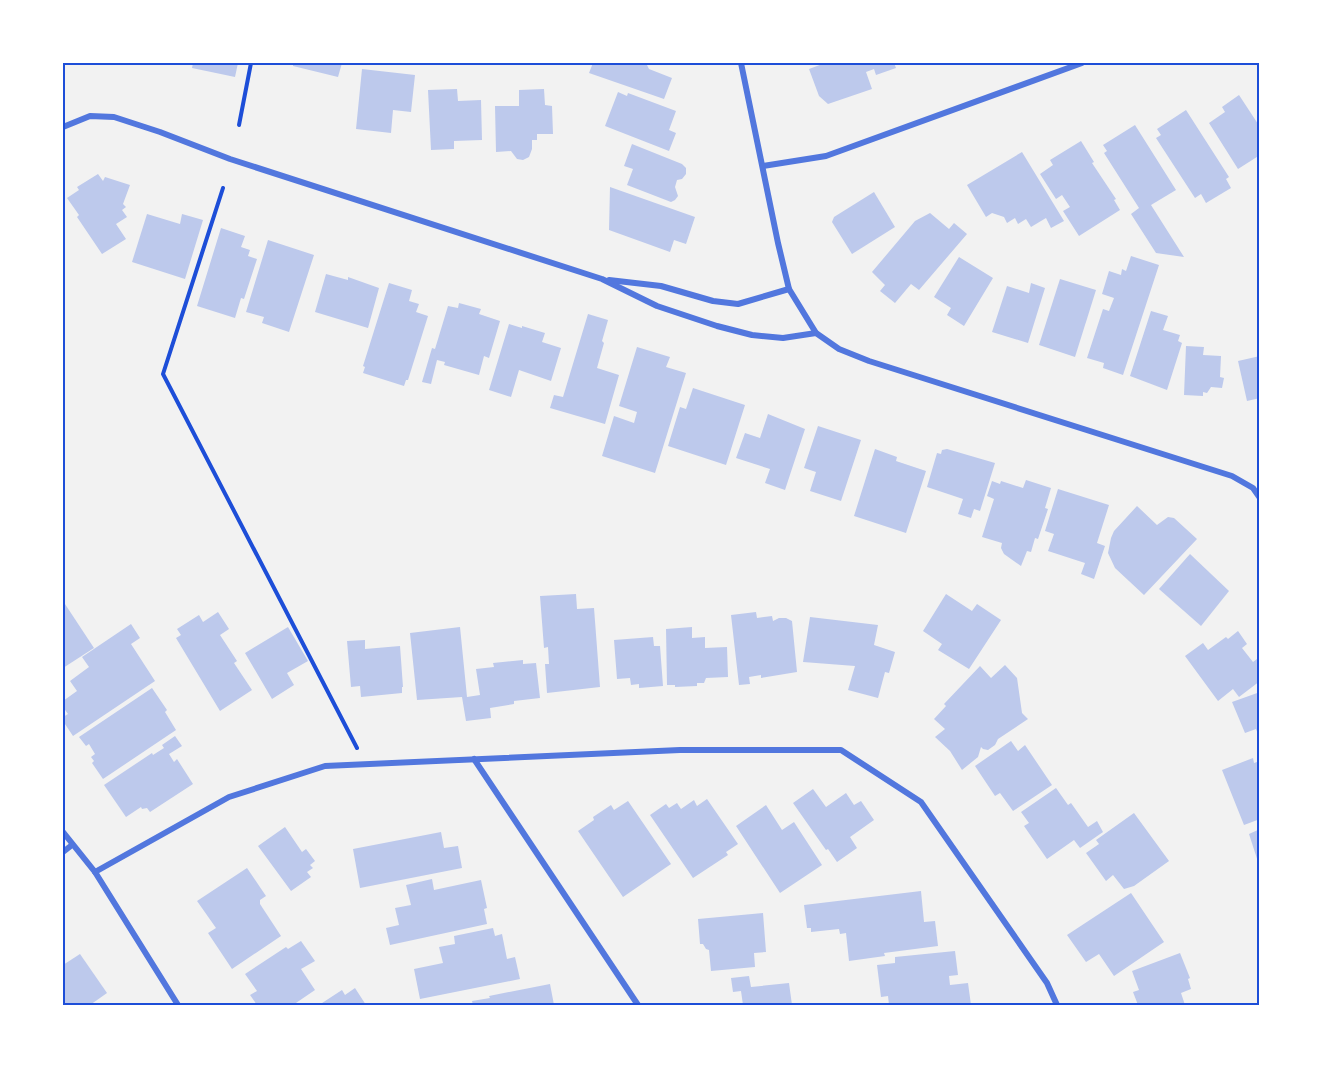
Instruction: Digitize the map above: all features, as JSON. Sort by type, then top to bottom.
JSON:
[{"type":"street","points":[[741,63],[789,289],[816,333],[839,349],[869,361],[1232,476],[1253,488],[1260,498]]},
{"type":"street","points":[[763,166],[826,156],[1082,63]]},
{"type":"street","points":[[63,127],[90,116],[114,117],[230,159],[602,279],[657,306],[741,332],[783,338],[816,333]]},
{"type":"street","points":[[602,279],[661,286],[713,301],[738,304],[789,289]]},
{"type":"street","points":[[1253,488],[1260,484]]},
{"type":"street","points":[[95,873],[229,797],[325,766],[680,750],[841,750],[921,802],[1047,983],[1057,1005]]},
{"type":"street","points":[[474,759],[638,1005]]},
{"type":"street","points":[[63,832],[95,873],[178,1005]]},
{"type":"street","points":[[63,852],[72,845]]},
{"type":"path","points":[[239,125],[251,63]]},
{"type":"path","points":[[223,188],[163,374],[366,764]]},
{"type":"building","points":[[193,63],[238,63],[235,77],[192,68]]},
{"type":"building","points":[[293,63],[342,63],[338,77],[293,66]]},
{"type":"building","points":[[593,63],[646,63],[649,69],[672,78],[664,99],[589,73]]},
{"type":"building","points":[[825,63],[894,63],[896,68],[876,75],[874,69],[866,72],[872,89],[828,104],[819,96],[809,69]]},
{"type":"building","points":[[362,69],[415,75],[411,112],[393,110],[391,133],[356,129]]},
{"type":"building","points":[[457,89],[458,101],[481,100],[482,140],[454,141],[454,149],[431,150],[428,90]]},
{"type":"building","points":[[544,89],[545,105],[552,106],[553,134],[537,134],[537,140],[532,140],[529,157],[523,160],[517,159],[511,151],[496,152],[495,106],[519,106],[519,90]]},
{"type":"building","points":[[618,92],[627,96],[628,93],[676,111],[669,130],[676,133],[669,151],[605,126]]},
{"type":"building","points":[[1239,95],[1260,127],[1260,155],[1238,169],[1209,123],[1225,112],[1222,107]]},
{"type":"building","points":[[1186,110],[1229,177],[1226,179],[1231,188],[1206,203],[1201,194],[1195,198],[1156,138],[1161,135],[1157,129]]},
{"type":"building","points":[[1135,125],[1176,190],[1151,205],[1184,257],[1156,253],[1131,214],[1139,208],[1104,153],[1107,151],[1103,145]]},
{"type":"building","points":[[1081,141],[1094,162],[1092,163],[1116,199],[1114,200],[1120,210],[1079,236],[1063,211],[1070,207],[1062,195],[1056,199],[1040,174],[1053,165],[1050,160]]},
{"type":"building","points":[[632,144],[682,164],[686,168],[686,174],[682,179],[677,180],[675,187],[678,196],[675,200],[671,202],[627,185],[633,169],[624,166]]},
{"type":"building","points":[[1022,152],[1064,221],[1051,228],[1046,218],[1031,227],[1026,219],[1018,224],[1015,218],[1007,223],[1004,217],[992,213],[986,217],[967,185]]},
{"type":"building","points":[[98,174],[103,181],[105,177],[130,185],[123,204],[126,207],[122,210],[127,217],[116,224],[126,239],[102,254],[67,198],[79,190],[77,187]]},
{"type":"building","points":[[610,187],[695,217],[686,244],[674,240],[670,252],[609,230]]},
{"type":"building","points":[[874,192],[895,227],[852,254],[832,222],[834,217]]},
{"type":"building","points":[[930,213],[949,229],[954,223],[967,234],[919,290],[911,284],[895,303],[880,291],[885,285],[872,272],[915,221]]},
{"type":"building","points":[[147,214],[180,224],[182,214],[203,220],[185,279],[132,262]]},
{"type":"building","points":[[221,228],[245,236],[241,247],[250,250],[248,256],[257,259],[235,318],[197,306]]},
{"type":"building","points":[[268,240],[314,255],[289,332],[262,323],[264,317],[246,312]]},
{"type":"building","points":[[1131,256],[1159,265],[1123,375],[1103,368],[1104,363],[1087,358],[1103,309],[1109,311],[1114,298],[1102,294],[1109,271],[1121,275],[1122,269],[1126,271]]},
{"type":"building","points":[[959,257],[993,278],[964,326],[947,315],[951,308],[934,297]]},
{"type":"building","points":[[326,274],[348,280],[348,277],[379,288],[368,328],[315,312]]},
{"type":"building","points":[[1060,279],[1096,290],[1075,357],[1039,345]]},
{"type":"building","points":[[389,283],[412,290],[409,301],[419,304],[416,312],[428,316],[408,380],[404,386],[363,373],[365,367],[363,366]]},
{"type":"building","points":[[1031,283],[1045,288],[1028,343],[992,332],[1007,286],[1029,293]]},
{"type":"building","points":[[459,303],[481,309],[479,314],[500,321],[489,358],[484,356],[479,375],[444,365],[445,362],[437,360],[431,384],[422,382],[448,306],[458,308]]},
{"type":"building","points":[[1151,311],[1168,316],[1163,330],[1180,335],[1178,341],[1182,343],[1167,390],[1130,376]]},
{"type":"building","points":[[588,314],[608,320],[597,368],[619,375],[605,424],[550,408],[554,395],[563,397]]},
{"type":"building","points":[[509,324],[545,333],[542,342],[561,348],[551,381],[519,370],[511,397],[489,390]]},
{"type":"building","points":[[1186,346],[1204,347],[1203,355],[1221,356],[1220,377],[1224,378],[1222,388],[1211,387],[1207,393],[1203,392],[1203,396],[1184,395]]},
{"type":"building","points":[[637,347],[670,357],[666,367],[686,373],[655,473],[602,456],[614,416],[634,423],[637,412],[619,406]]},
{"type":"building","points":[[1260,356],[1260,398],[1247,401],[1238,361]]},
{"type":"building","points":[[693,388],[745,405],[726,465],[668,446],[680,407],[686,409]]},
{"type":"building","points":[[768,414],[805,429],[785,490],[765,483],[770,469],[736,458],[745,433],[760,438]]},
{"type":"building","points":[[818,426],[861,440],[841,501],[810,491],[816,472],[804,468]]},
{"type":"building","points":[[875,449],[897,457],[896,461],[926,471],[906,533],[854,516]]},
{"type":"building","points":[[947,449],[995,463],[980,511],[974,509],[971,518],[958,514],[963,499],[927,487],[937,453],[941,454],[942,450]]},
{"type":"building","points":[[1026,480],[1051,488],[1045,508],[1048,509],[1038,539],[1035,538],[1031,552],[1027,551],[1021,566],[1004,554],[1001,548],[1002,543],[982,537],[994,499],[987,496],[992,481],[1000,484],[1001,481],[1023,488]]},
{"type":"building","points":[[1058,489],[1109,505],[1097,543],[1105,546],[1094,579],[1081,574],[1085,563],[1048,551],[1054,534],[1045,531]]},
{"type":"building","points":[[1137,506],[1157,525],[1168,517],[1174,518],[1197,539],[1144,595],[1115,568],[1108,553],[1114,531]]},
{"type":"building","points":[[1190,554],[1229,591],[1201,626],[1159,589]]},
{"type":"building","points":[[576,594],[577,609],[594,608],[600,687],[547,693],[545,664],[549,664],[548,647],[544,648],[540,596]]},
{"type":"building","points":[[946,594],[972,611],[977,604],[1001,620],[969,669],[938,650],[942,644],[923,631]]},
{"type":"building","points":[[63,601],[94,648],[63,668]]},
{"type":"building","points":[[218,612],[229,629],[220,635],[237,661],[234,663],[252,690],[220,711],[176,638],[181,635],[177,629],[199,615],[203,622]]},
{"type":"building","points":[[756,612],[757,618],[772,616],[773,621],[786,618],[792,621],[797,672],[761,678],[761,675],[749,677],[750,684],[739,685],[731,615]]},
{"type":"building","points":[[810,617],[878,625],[874,645],[895,652],[889,673],[885,672],[878,698],[848,690],[855,666],[803,662]]},
{"type":"building","points":[[131,624],[140,638],[131,644],[155,681],[73,736],[63,721],[63,717],[68,714],[63,707],[63,701],[77,691],[70,681],[89,667],[82,657]]},
{"type":"building","points":[[288,627],[308,661],[287,673],[294,685],[272,699],[245,653]]},
{"type":"building","points":[[460,627],[467,697],[480,695],[476,669],[494,667],[493,663],[523,660],[523,664],[536,663],[540,698],[514,701],[514,704],[490,708],[491,718],[466,721],[462,697],[417,700],[410,633]]},
{"type":"building","points":[[692,627],[692,638],[705,637],[705,648],[727,647],[728,677],[706,678],[704,683],[697,683],[697,686],[667,685],[666,629]]},
{"type":"building","points":[[1238,631],[1247,644],[1242,648],[1253,662],[1257,659],[1260,663],[1260,681],[1239,697],[1233,689],[1218,701],[1185,656],[1203,643],[1208,650]]},
{"type":"building","points":[[653,637],[654,646],[660,646],[663,686],[639,688],[639,684],[631,685],[630,678],[617,679],[614,640]]},
{"type":"building","points":[[365,640],[365,649],[400,646],[402,693],[361,697],[360,686],[351,687],[347,641]]},
{"type":"building","points":[[1005,665],[1017,678],[1022,713],[1028,719],[998,739],[995,745],[988,750],[981,747],[978,757],[962,770],[950,751],[935,737],[945,729],[934,719],[946,706],[944,704],[980,666],[991,678]]},
{"type":"building","points":[[152,688],[167,710],[165,712],[176,730],[103,779],[92,763],[94,761],[91,757],[95,754],[89,744],[86,746],[79,737]]},
{"type":"building","points":[[1260,692],[1260,739],[1256,729],[1245,733],[1232,702]]},
{"type":"building","points":[[175,736],[182,746],[169,754],[174,762],[177,759],[193,784],[150,812],[147,808],[142,809],[141,807],[126,817],[104,785],[152,753],[153,755],[164,748],[162,745]]},
{"type":"building","points":[[1011,741],[1018,751],[1025,745],[1052,785],[1013,811],[1000,793],[995,796],[975,766]]},
{"type":"building","points":[[1253,758],[1254,763],[1260,761],[1260,819],[1244,825],[1222,770]]},
{"type":"building","points":[[1056,788],[1068,805],[1071,803],[1088,827],[1097,821],[1103,832],[1080,848],[1074,840],[1047,859],[1024,826],[1029,823],[1021,812]]},
{"type":"building","points":[[813,789],[826,807],[846,793],[854,805],[861,801],[874,820],[850,837],[857,848],[837,862],[793,803]]},
{"type":"building","points":[[707,799],[738,844],[726,852],[728,855],[693,878],[650,815],[666,804],[669,808],[677,803],[681,809],[694,800],[697,806]]},
{"type":"building","points":[[628,801],[671,864],[623,897],[578,831],[611,805],[614,810]]},
{"type":"building","points":[[766,805],[782,830],[794,822],[822,865],[780,893],[736,826]]},
{"type":"building","points":[[1134,813],[1169,861],[1134,886],[1124,889],[1113,875],[1106,881],[1086,853],[1099,844],[1096,840]]},
{"type":"building","points":[[285,827],[302,852],[306,849],[315,861],[310,865],[313,868],[307,872],[311,877],[291,891],[258,846]]},
{"type":"building","points":[[1260,829],[1260,868],[1249,834]]},
{"type":"building","points":[[441,832],[444,848],[458,846],[462,868],[360,888],[353,849]]},
{"type":"building","points":[[247,868],[266,896],[260,900],[260,904],[281,936],[232,969],[208,933],[216,928],[197,901]]},
{"type":"building","points":[[432,879],[434,890],[481,880],[487,908],[484,909],[487,924],[390,945],[386,928],[399,925],[395,908],[411,905],[406,885]]},
{"type":"building","points":[[921,891],[924,922],[935,921],[938,946],[884,953],[885,956],[849,961],[846,933],[840,934],[839,929],[811,932],[811,928],[807,928],[804,905]]},
{"type":"building","points":[[1131,893],[1164,942],[1114,976],[1099,954],[1086,962],[1067,935]]},
{"type":"building","points":[[763,913],[766,952],[754,953],[755,967],[711,971],[709,950],[700,944],[698,919]]},
{"type":"building","points":[[493,928],[495,936],[502,934],[507,959],[515,957],[520,979],[420,999],[414,969],[443,963],[439,947],[455,944],[454,936]]},
{"type":"building","points":[[301,941],[315,961],[301,969],[315,990],[293,1005],[257,1005],[250,995],[257,991],[245,974],[286,947],[288,949]]},
{"type":"building","points":[[955,951],[958,975],[949,976],[950,985],[968,983],[971,1005],[889,1005],[888,996],[881,997],[877,965],[895,963],[895,957]]},
{"type":"building","points":[[1180,953],[1190,978],[1188,979],[1191,989],[1181,993],[1185,1005],[1138,1005],[1133,992],[1139,990],[1132,971]]},
{"type":"building","points":[[80,954],[107,993],[90,1005],[63,1005],[63,965]]},
{"type":"building","points":[[749,976],[751,987],[789,983],[792,1005],[743,1005],[741,991],[733,992],[731,978]]},
{"type":"building","points":[[550,984],[554,1005],[473,1005],[472,1001],[490,998],[489,996]]},
{"type":"building","points":[[355,988],[366,1005],[319,1005],[342,990],[345,995]]}]
